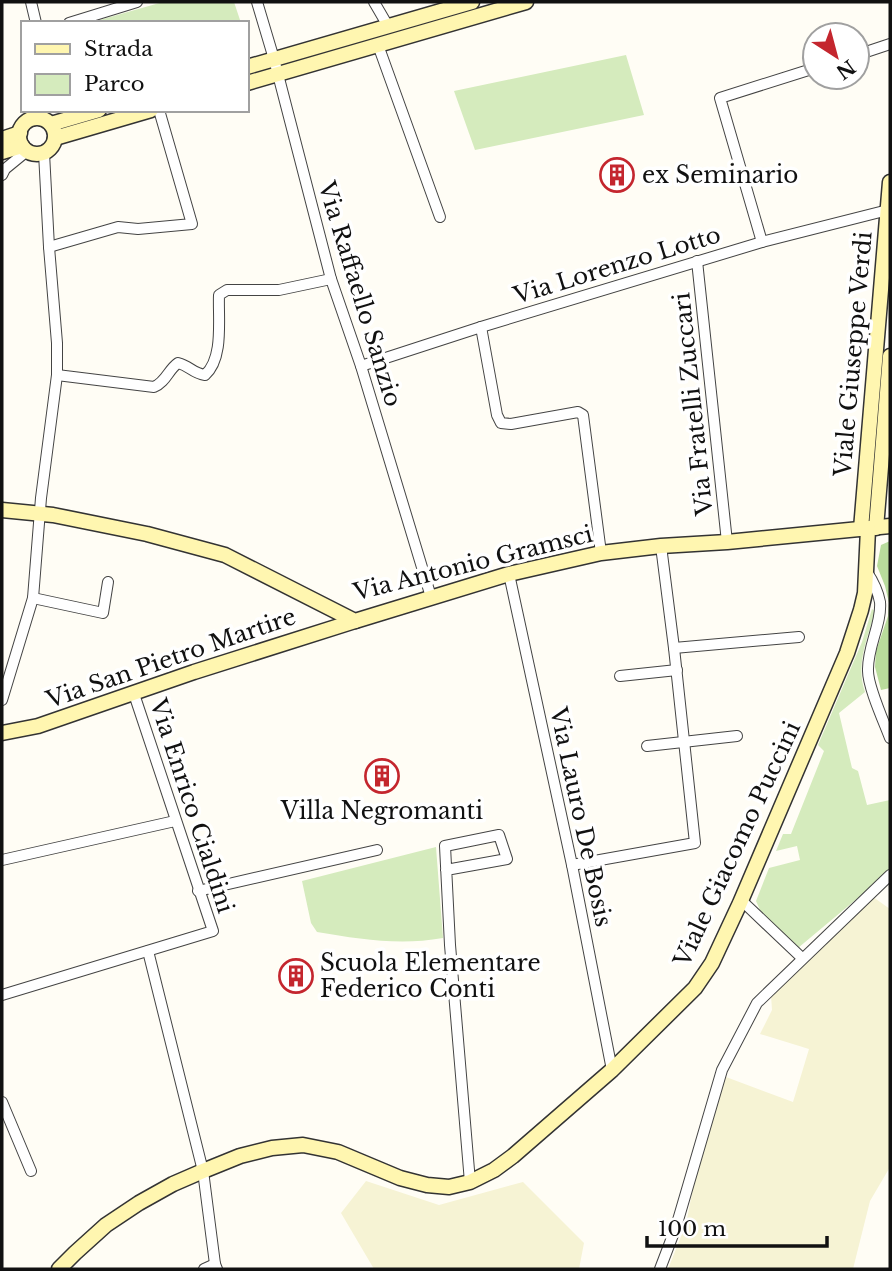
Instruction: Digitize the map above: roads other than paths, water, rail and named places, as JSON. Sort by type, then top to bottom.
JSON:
[{"type":"street","points":[[31,2],[36,21]]},
{"type":"street","points":[[75,21],[136,2]]},
{"type":"street","name":"Via Raffaello Sanzio","points":[[257,2],[331,279],[431,597]]},
{"type":"street","points":[[374,2],[388,26]]},
{"type":"street","points":[[248,82],[276,66],[388,26],[472,2]]},
{"type":"street","points":[[248,67],[276,66],[378,45],[526,2]]},
{"type":"street","points":[[871,50],[890,44]]},
{"type":"street","points":[[378,45],[440,217]]},
{"type":"street","points":[[762,242],[720,98],[801,72]]},
{"type":"street","points":[[53,131],[95,112]]},
{"type":"street","points":[[53,131],[142,112]]},
{"type":"street","points":[[49,247],[118,227],[138,229],[192,224],[160,112]]},
{"type":"street","points":[[2,139],[23,143],[38,154],[51,147],[53,131],[46,120],[36,114],[25,123],[23,143],[2,175]]},
{"type":"street","points":[[2,152],[23,143]]},
{"type":"street","points":[[2,700],[33,598],[57,375],[44,153]]},
{"type":"street","name":"Viale Giuseppe Verdi","points":[[874,528],[890,182]]},
{"type":"street","name":"Via Lorenzo Lotto","points":[[360,366],[696,261],[888,210]]},
{"type":"street","name":"Via Fratelli Zuccari","points":[[696,261],[727,542]]},
{"type":"street","points":[[57,375],[154,387],[162,384],[178,363],[196,374],[205,375],[211,370],[218,347],[219,295],[227,290],[279,290],[331,279]]},
{"type":"street","points":[[481,327],[497,415],[501,423],[511,424],[578,412],[583,415],[601,553]]},
{"type":"street","name":"Viale Giuseppe Verdi","points":[[874,528],[890,356]]},
{"type":"street","name":"Via Antonio Gramsci","points":[[2,510],[40,514],[147,534],[225,555],[355,621],[509,574],[601,553],[874,528]]},
{"type":"street","name":"Viale Giacomo Puccini","points":[[59,1269],[106,1225],[139,1203],[203,1171],[240,1156],[272,1148],[303,1145],[338,1152],[400,1178],[427,1185],[449,1186],[470,1182],[494,1170],[513,1156],[612,1070],[695,988],[712,963],[847,653],[862,610],[865,568],[874,528]]},
{"type":"street","points":[[572,865],[695,843],[661,546]]},
{"type":"street","points":[[865,568],[880,601],[879,616],[868,658],[868,675],[890,738]]},
{"type":"street","name":"Via Lauro De Bosis","points":[[509,574],[572,865],[612,1070]]},
{"type":"street","points":[[33,598],[103,613],[108,582]]},
{"type":"street","name":"Via San Pietro Martire","points":[[2,733],[38,726],[233,659],[355,621]]},
{"type":"street","points":[[674,648],[799,637]]},
{"type":"street","points":[[620,676],[677,670]]},
{"type":"street","name":"Via Enrico Cialdini","points":[[134,694],[213,930],[148,951]]},
{"type":"street","points":[[647,746],[737,736]]},
{"type":"street","points":[[2,860],[175,821]]},
{"type":"street","points":[[446,870],[507,859],[499,835],[444,846],[470,1182]]},
{"type":"street","points":[[198,891],[377,850]]},
{"type":"street","points":[[660,1269],[676,1227],[722,1070],[757,1003],[890,875]]},
{"type":"street","points":[[741,900],[802,958]]},
{"type":"street","points":[[2,995],[148,951],[203,1171],[216,1267],[204,1269]]},
{"type":"street","points":[[2,1102],[31,1171]]},
{"type":"place","name":"ex Seminario","points":[[617,175]]},
{"type":"place","name":"Villa Negromanti","points":[[382,776]]},
{"type":"place","name":"Scuola Elementare Federico Conti","points":[[296,976]]}]
